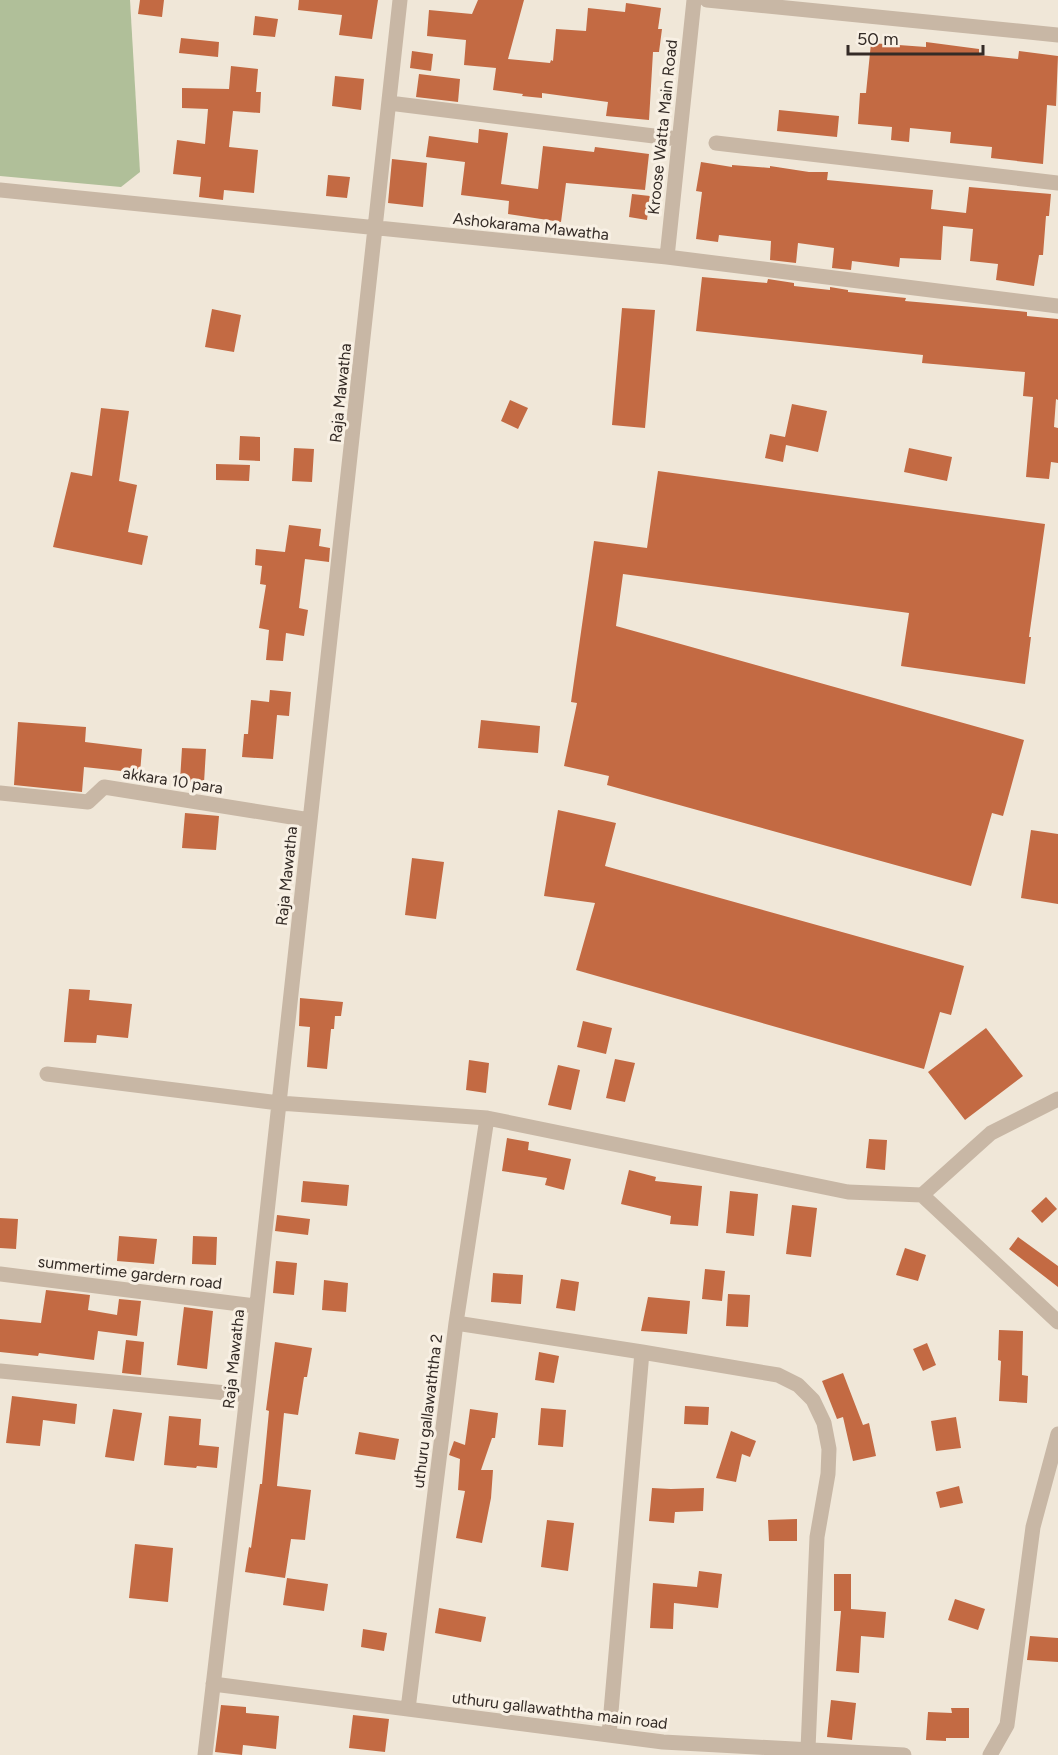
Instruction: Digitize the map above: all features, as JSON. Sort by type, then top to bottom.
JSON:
[{"type":"street","name":"Raja Mawatha","points":[[205,1755],[247,1395],[400,0]]},
{"type":"street","name":"Kroose Watta Main Road","points":[[666,257],[694,0]]},
{"type":"street","points":[[707,0],[1058,35]]},
{"type":"street","points":[[389,103],[678,139]]},
{"type":"street","points":[[716,143],[1058,183]]},
{"type":"street","name":"Ashokarama Mawatha","points":[[0,190],[666,257],[1058,306]]},
{"type":"street","name":"akkara 10 para","points":[[0,793],[88,802],[104,787],[310,819]]},
{"type":"street","points":[[47,1074],[279,1103],[487,1118],[848,1192],[922,1195],[1058,1322]]},
{"type":"street","points":[[922,1195],[991,1133],[1058,1099]]},
{"type":"street","name":"uthuru gallawaththa 2","points":[[408,1709],[456,1323],[487,1118]]},
{"type":"street","name":"summertime gardern road","points":[[0,1274],[256,1306]]},
{"type":"street","points":[[456,1323],[778,1375],[798,1385],[813,1400],[819,1410],[827,1436],[829,1462],[818,1536],[808,1749]]},
{"type":"street","points":[[609,1735],[642,1352]]},
{"type":"street","points":[[0,1371],[247,1395]]},
{"type":"street","points":[[990,1755],[1007,1725],[1032,1527],[1058,1434]]},
{"type":"street","name":"uthuru gallawaththa main road","points":[[213,1684],[663,1742],[904,1755]]},
{"type":"green space","points":[[0,0],[130,0],[140,172],[121,187],[0,176]]},
{"type":"building","points":[[140,0],[164,0],[162,17],[138,14]]},
{"type":"building","points":[[299,0],[378,0],[372,39],[339,35],[342,15],[298,10]]},
{"type":"building","points":[[478,0],[524,0],[508,59],[550,63],[551,60],[553,61],[556,29],[586,31],[588,8],[625,12],[626,3],[661,8],[658,29],[662,29],[659,52],[653,52],[649,120],[606,116],[608,102],[542,93],[542,98],[522,96],[523,94],[493,90],[496,68],[464,65],[466,40],[427,36],[429,10],[472,14]]},
{"type":"building","points":[[255,16],[278,19],[275,37],[253,35]]},
{"type":"building","points":[[181,38],[219,42],[218,57],[179,53]]},
{"type":"building","points":[[926,42],[979,49],[979,55],[1018,59],[1019,51],[1058,56],[1056,106],[1047,105],[1043,164],[991,158],[992,147],[950,143],[951,132],[910,128],[909,142],[891,140],[892,127],[858,124],[860,93],[866,93],[871,43],[926,47]]},
{"type":"building","points":[[412,51],[433,54],[431,71],[410,68]]},
{"type":"building","points":[[231,66],[258,69],[256,92],[261,92],[260,113],[233,111],[229,147],[258,150],[254,193],[224,190],[223,200],[199,197],[201,177],[173,174],[177,140],[205,144],[208,109],[182,108],[182,88],[229,89]]},
{"type":"building","points":[[419,74],[460,79],[458,102],[416,97]]},
{"type":"building","points":[[335,76],[364,79],[361,110],[332,106]]},
{"type":"building","points":[[779,110],[839,116],[837,137],[777,131]]},
{"type":"building","points":[[479,129],[508,133],[501,184],[538,189],[543,146],[594,152],[595,147],[649,154],[645,190],[566,183],[561,222],[508,214],[509,201],[461,195],[465,162],[426,157],[429,136],[478,143]]},
{"type":"building","points":[[392,159],[427,163],[423,207],[388,203]]},
{"type":"building","points":[[701,162],[732,167],[732,165],[770,168],[770,166],[809,172],[828,172],[827,180],[933,190],[931,209],[966,213],[969,187],[1051,194],[1049,216],[1046,216],[1043,255],[1039,255],[1034,286],[996,280],[998,264],[970,261],[973,229],[943,226],[941,260],[900,258],[899,267],[852,261],[851,270],[832,268],[834,248],[798,243],[796,263],[770,260],[771,241],[719,235],[718,242],[696,239],[702,192],[696,191]]},
{"type":"building","points":[[328,175],[350,177],[347,198],[326,196]]},
{"type":"building","points":[[632,194],[650,196],[647,220],[629,217]]},
{"type":"building","points":[[702,277],[767,283],[768,279],[794,283],[794,286],[830,290],[830,287],[848,290],[848,292],[906,298],[905,301],[1027,312],[1027,316],[1058,319],[1058,400],[1056,399],[1054,427],[1058,428],[1058,463],[1051,462],[1049,479],[1026,477],[1033,397],[1023,396],[1025,372],[922,363],[923,355],[696,331]]},
{"type":"building","points":[[622,308],[655,310],[645,428],[612,425]]},
{"type":"building","points":[[212,309],[241,315],[234,352],[205,347]]},
{"type":"building","points":[[510,400],[528,408],[518,429],[501,421]]},
{"type":"building","points":[[792,404],[827,411],[818,452],[786,445],[783,462],[765,458],[770,434],[785,437]]},
{"type":"building","points":[[101,408],[129,411],[119,481],[137,485],[128,532],[148,536],[142,565],[53,547],[71,472],[92,476]]},
{"type":"building","points":[[240,436],[260,437],[260,461],[239,460]]},
{"type":"building","points":[[294,448],[314,449],[312,482],[292,481]]},
{"type":"building","points":[[909,448],[952,457],[947,481],[904,472]]},
{"type":"building","points":[[216,464],[250,465],[249,481],[216,480]]},
{"type":"building","points":[[658,471],[1045,524],[1029,637],[1031,637],[1025,684],[901,666],[909,613],[623,574],[616,626],[1024,740],[1003,816],[992,813],[971,886],[607,785],[609,776],[564,766],[577,703],[571,702],[594,541],[647,548]]},
{"type":"building","points":[[289,525],[321,529],[319,546],[330,548],[329,562],[305,559],[299,608],[308,610],[304,636],[286,633],[283,661],[266,660],[269,630],[259,628],[266,585],[260,584],[262,566],[255,565],[256,549],[285,552]]},
{"type":"building","points":[[270,690],[291,692],[289,716],[277,715],[273,759],[242,757],[244,734],[248,734],[251,700],[269,702]]},
{"type":"building","points":[[481,720],[540,726],[538,753],[478,748]]},
{"type":"building","points":[[18,722],[86,727],[85,742],[142,749],[140,773],[84,767],[82,792],[14,785]]},
{"type":"building","points":[[182,748],[206,749],[204,783],[180,781]]},
{"type":"building","points":[[558,810],[616,823],[605,866],[964,966],[951,1015],[940,1012],[924,1069],[576,970],[595,903],[544,896]]},
{"type":"building","points":[[185,813],[219,816],[216,850],[182,848]]},
{"type":"building","points":[[1031,830],[1058,834],[1058,904],[1021,898]]},
{"type":"building","points":[[412,858],[444,862],[436,919],[405,915]]},
{"type":"building","points":[[69,989],[90,990],[89,1000],[132,1004],[128,1038],[97,1035],[96,1043],[64,1042]]},
{"type":"building","points":[[300,998],[343,1002],[341,1016],[335,1016],[334,1029],[331,1029],[327,1069],[307,1067],[310,1027],[299,1026]]},
{"type":"building","points":[[583,1021],[612,1028],[606,1054],[577,1047]]},
{"type":"building","points":[[986,1028],[1023,1076],[965,1120],[928,1072]]},
{"type":"building","points":[[615,1059],[635,1063],[625,1102],[606,1098]]},
{"type":"building","points":[[469,1060],[489,1063],[486,1093],[466,1090]]},
{"type":"building","points":[[558,1065],[580,1070],[571,1110],[548,1105]]},
{"type":"building","points":[[507,1138],[529,1142],[528,1150],[571,1159],[564,1190],[545,1185],[547,1178],[502,1171]]},
{"type":"building","points":[[869,1139],[887,1140],[885,1170],[866,1168]]},
{"type":"building","points":[[629,1170],[656,1177],[655,1181],[702,1186],[698,1226],[670,1224],[671,1216],[621,1204]]},
{"type":"building","points":[[303,1181],[349,1185],[347,1206],[301,1202]]},
{"type":"building","points":[[730,1191],[758,1194],[754,1236],[726,1233]]},
{"type":"building","points":[[1046,1197],[1057,1209],[1042,1223],[1031,1211]]},
{"type":"building","points":[[792,1205],[817,1208],[811,1257],[786,1254]]},
{"type":"building","points":[[277,1215],[310,1219],[308,1235],[275,1231]]},
{"type":"building","points":[[0,1218],[18,1219],[16,1249],[0,1248]]},
{"type":"building","points":[[119,1236],[157,1239],[154,1264],[117,1261]]},
{"type":"building","points":[[193,1236],[217,1237],[216,1265],[192,1264]]},
{"type":"building","points":[[1018,1237],[1058,1266],[1058,1287],[1009,1249]]},
{"type":"building","points":[[905,1248],[926,1255],[918,1281],[896,1275]]},
{"type":"building","points":[[276,1261],[297,1263],[294,1295],[273,1293]]},
{"type":"building","points":[[705,1269],[725,1271],[722,1301],[702,1299]]},
{"type":"building","points":[[493,1273],[523,1275],[521,1304],[491,1302]]},
{"type":"building","points":[[561,1279],[579,1282],[575,1311],[556,1308]]},
{"type":"building","points":[[324,1280],[348,1283],[346,1312],[322,1310]]},
{"type":"building","points":[[46,1290],[90,1295],[88,1310],[117,1315],[119,1299],[141,1301],[137,1336],[98,1331],[94,1360],[39,1353],[38,1356],[0,1352],[0,1319],[41,1323]]},
{"type":"building","points":[[728,1294],[750,1295],[748,1327],[726,1326]]},
{"type":"building","points":[[648,1297],[690,1301],[687,1334],[641,1331]]},
{"type":"building","points":[[184,1307],[213,1311],[207,1369],[177,1365]]},
{"type":"building","points":[[999,1330],[1023,1331],[1022,1375],[1028,1376],[1027,1403],[999,1401],[1001,1361],[998,1360]]},
{"type":"building","points":[[126,1340],[144,1342],[141,1375],[122,1373]]},
{"type":"building","points":[[275,1342],[312,1348],[307,1377],[304,1377],[298,1415],[284,1413],[277,1486],[311,1490],[305,1540],[291,1539],[285,1578],[245,1572],[249,1547],[251,1548],[260,1484],[262,1484],[269,1411],[266,1410]]},
{"type":"building","points":[[927,1343],[936,1365],[923,1371],[913,1349]]},
{"type":"building","points":[[539,1352],[559,1356],[554,1383],[535,1380]]},
{"type":"building","points":[[843,1373],[863,1425],[869,1423],[876,1456],[853,1461],[843,1417],[837,1419],[822,1381]]},
{"type":"building","points":[[12,1396],[77,1404],[75,1424],[43,1420],[40,1446],[6,1443]]},
{"type":"building","points":[[685,1406],[709,1407],[708,1425],[684,1424]]},
{"type":"building","points":[[541,1408],[566,1410],[563,1447],[538,1445]]},
{"type":"building","points":[[113,1409],[142,1413],[134,1461],[105,1457]]},
{"type":"building","points":[[470,1409],[498,1413],[495,1438],[492,1438],[481,1470],[493,1470],[491,1498],[482,1543],[456,1538],[465,1491],[458,1490],[460,1459],[449,1455],[454,1441],[465,1445]]},
{"type":"building","points":[[169,1416],[201,1419],[199,1445],[219,1447],[217,1468],[164,1465]]},
{"type":"building","points":[[956,1417],[961,1448],[936,1451],[931,1421]]},
{"type":"building","points":[[731,1431],[756,1441],[750,1457],[742,1454],[736,1482],[716,1478]]},
{"type":"building","points":[[359,1432],[399,1439],[395,1460],[355,1454]]},
{"type":"building","points":[[959,1486],[963,1503],[940,1508],[936,1492]]},
{"type":"building","points":[[652,1488],[704,1488],[703,1511],[675,1512],[674,1523],[649,1521]]},
{"type":"building","points":[[797,1519],[797,1541],[769,1541],[768,1520]]},
{"type":"building","points":[[547,1520],[574,1523],[568,1571],[541,1567]]},
{"type":"building","points":[[135,1544],[173,1548],[168,1602],[129,1598]]},
{"type":"building","points":[[699,1571],[722,1574],[718,1608],[674,1603],[673,1629],[650,1628],[653,1583],[697,1587]]},
{"type":"building","points":[[834,1574],[851,1574],[851,1609],[886,1612],[884,1638],[861,1636],[859,1673],[836,1671],[841,1611],[834,1611]]},
{"type":"building","points":[[287,1578],[328,1584],[324,1611],[283,1605]]},
{"type":"building","points":[[955,1599],[985,1609],[978,1630],[948,1620]]},
{"type":"building","points":[[439,1608],[486,1617],[481,1642],[435,1633]]},
{"type":"building","points":[[363,1629],[387,1633],[384,1651],[361,1647]]},
{"type":"building","points":[[1030,1636],[1058,1638],[1058,1662],[1027,1660]]},
{"type":"building","points":[[831,1700],[856,1703],[852,1740],[827,1737]]},
{"type":"building","points":[[221,1705],[246,1707],[246,1713],[279,1716],[276,1749],[243,1745],[242,1755],[215,1752]]},
{"type":"building","points":[[951,1708],[969,1708],[969,1738],[946,1738],[946,1741],[926,1740],[928,1712],[952,1713]]},
{"type":"building","points":[[353,1715],[389,1719],[385,1752],[349,1748]]}]
